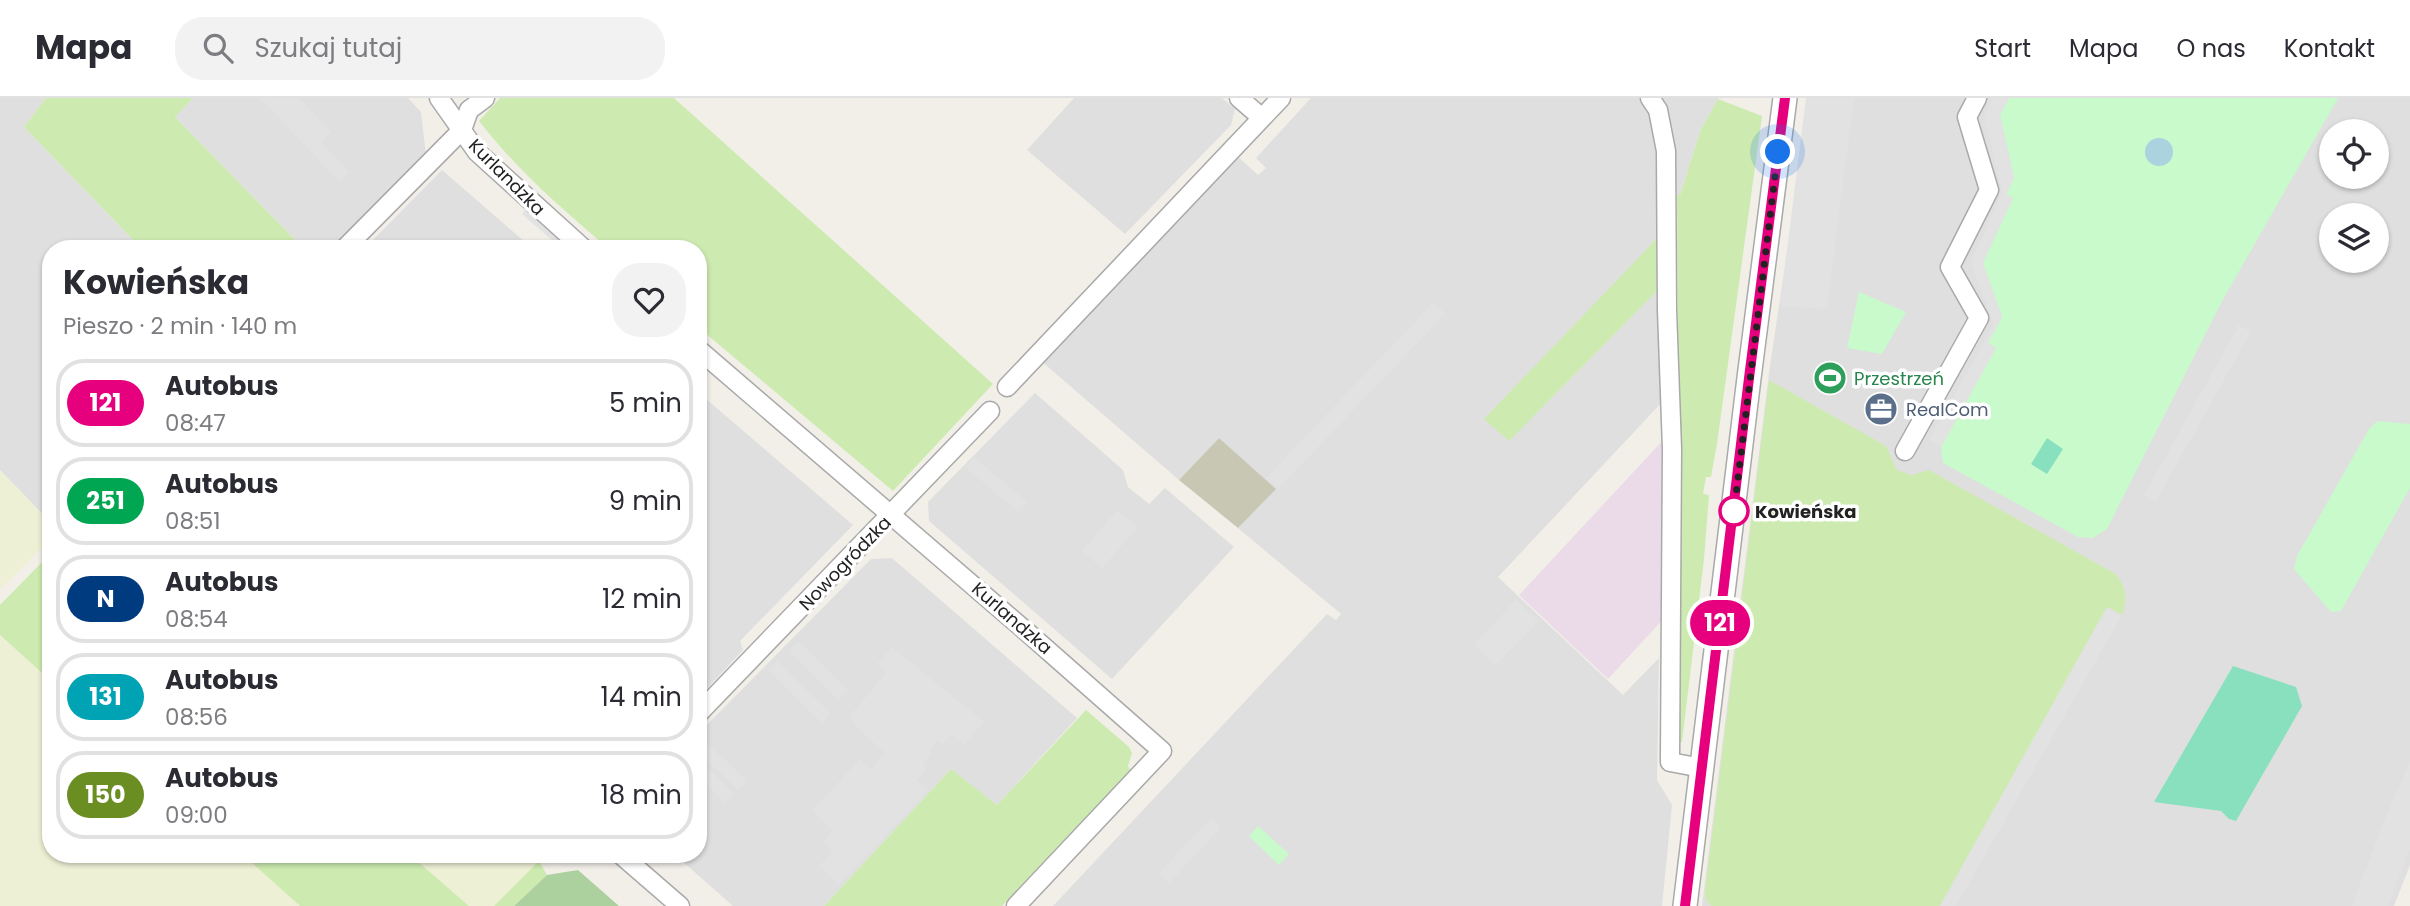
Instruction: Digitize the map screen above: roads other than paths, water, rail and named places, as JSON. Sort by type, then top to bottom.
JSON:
[{"type":"street","name":"Kurlandzka","points":[[439,98],[477,152],[574,240]]},
{"type":"street","points":[[353,240],[461,130],[469,110],[485,98]]},
{"type":"street","points":[[1239,98],[1262,118]]},
{"type":"street","points":[[1007,387],[1281,98]]},
{"type":"street","points":[[1650,98],[1658,110],[1666,151],[1667,310],[1672,449],[1670,762],[1702,768]]},
{"type":"street","points":[[1685,906],[1786,98]]},
{"type":"street","points":[[1905,451],[1979,318],[1950,267],[1989,190],[1967,117],[1977,98]]},
{"type":"street","name":"Kurlandzka","points":[[707,357],[892,514],[1162,751],[1016,906]]},
{"type":"street","name":"Nowogródzka","points":[[707,705],[989,411]]},
{"type":"street","points":[[630,863],[680,906]]},
{"type":"water","points":[[2159,138],[2169,142],[2173,152],[2169,162],[2159,166],[2149,162],[2145,152],[2149,142]]},
{"type":"place","name":"Przestrzeń","points":[[1830,378]]},
{"type":"place","name":"RealCom","points":[[1881,409]]},
{"type":"place","name":"Kowieńska","points":[[1734,511]]}]
